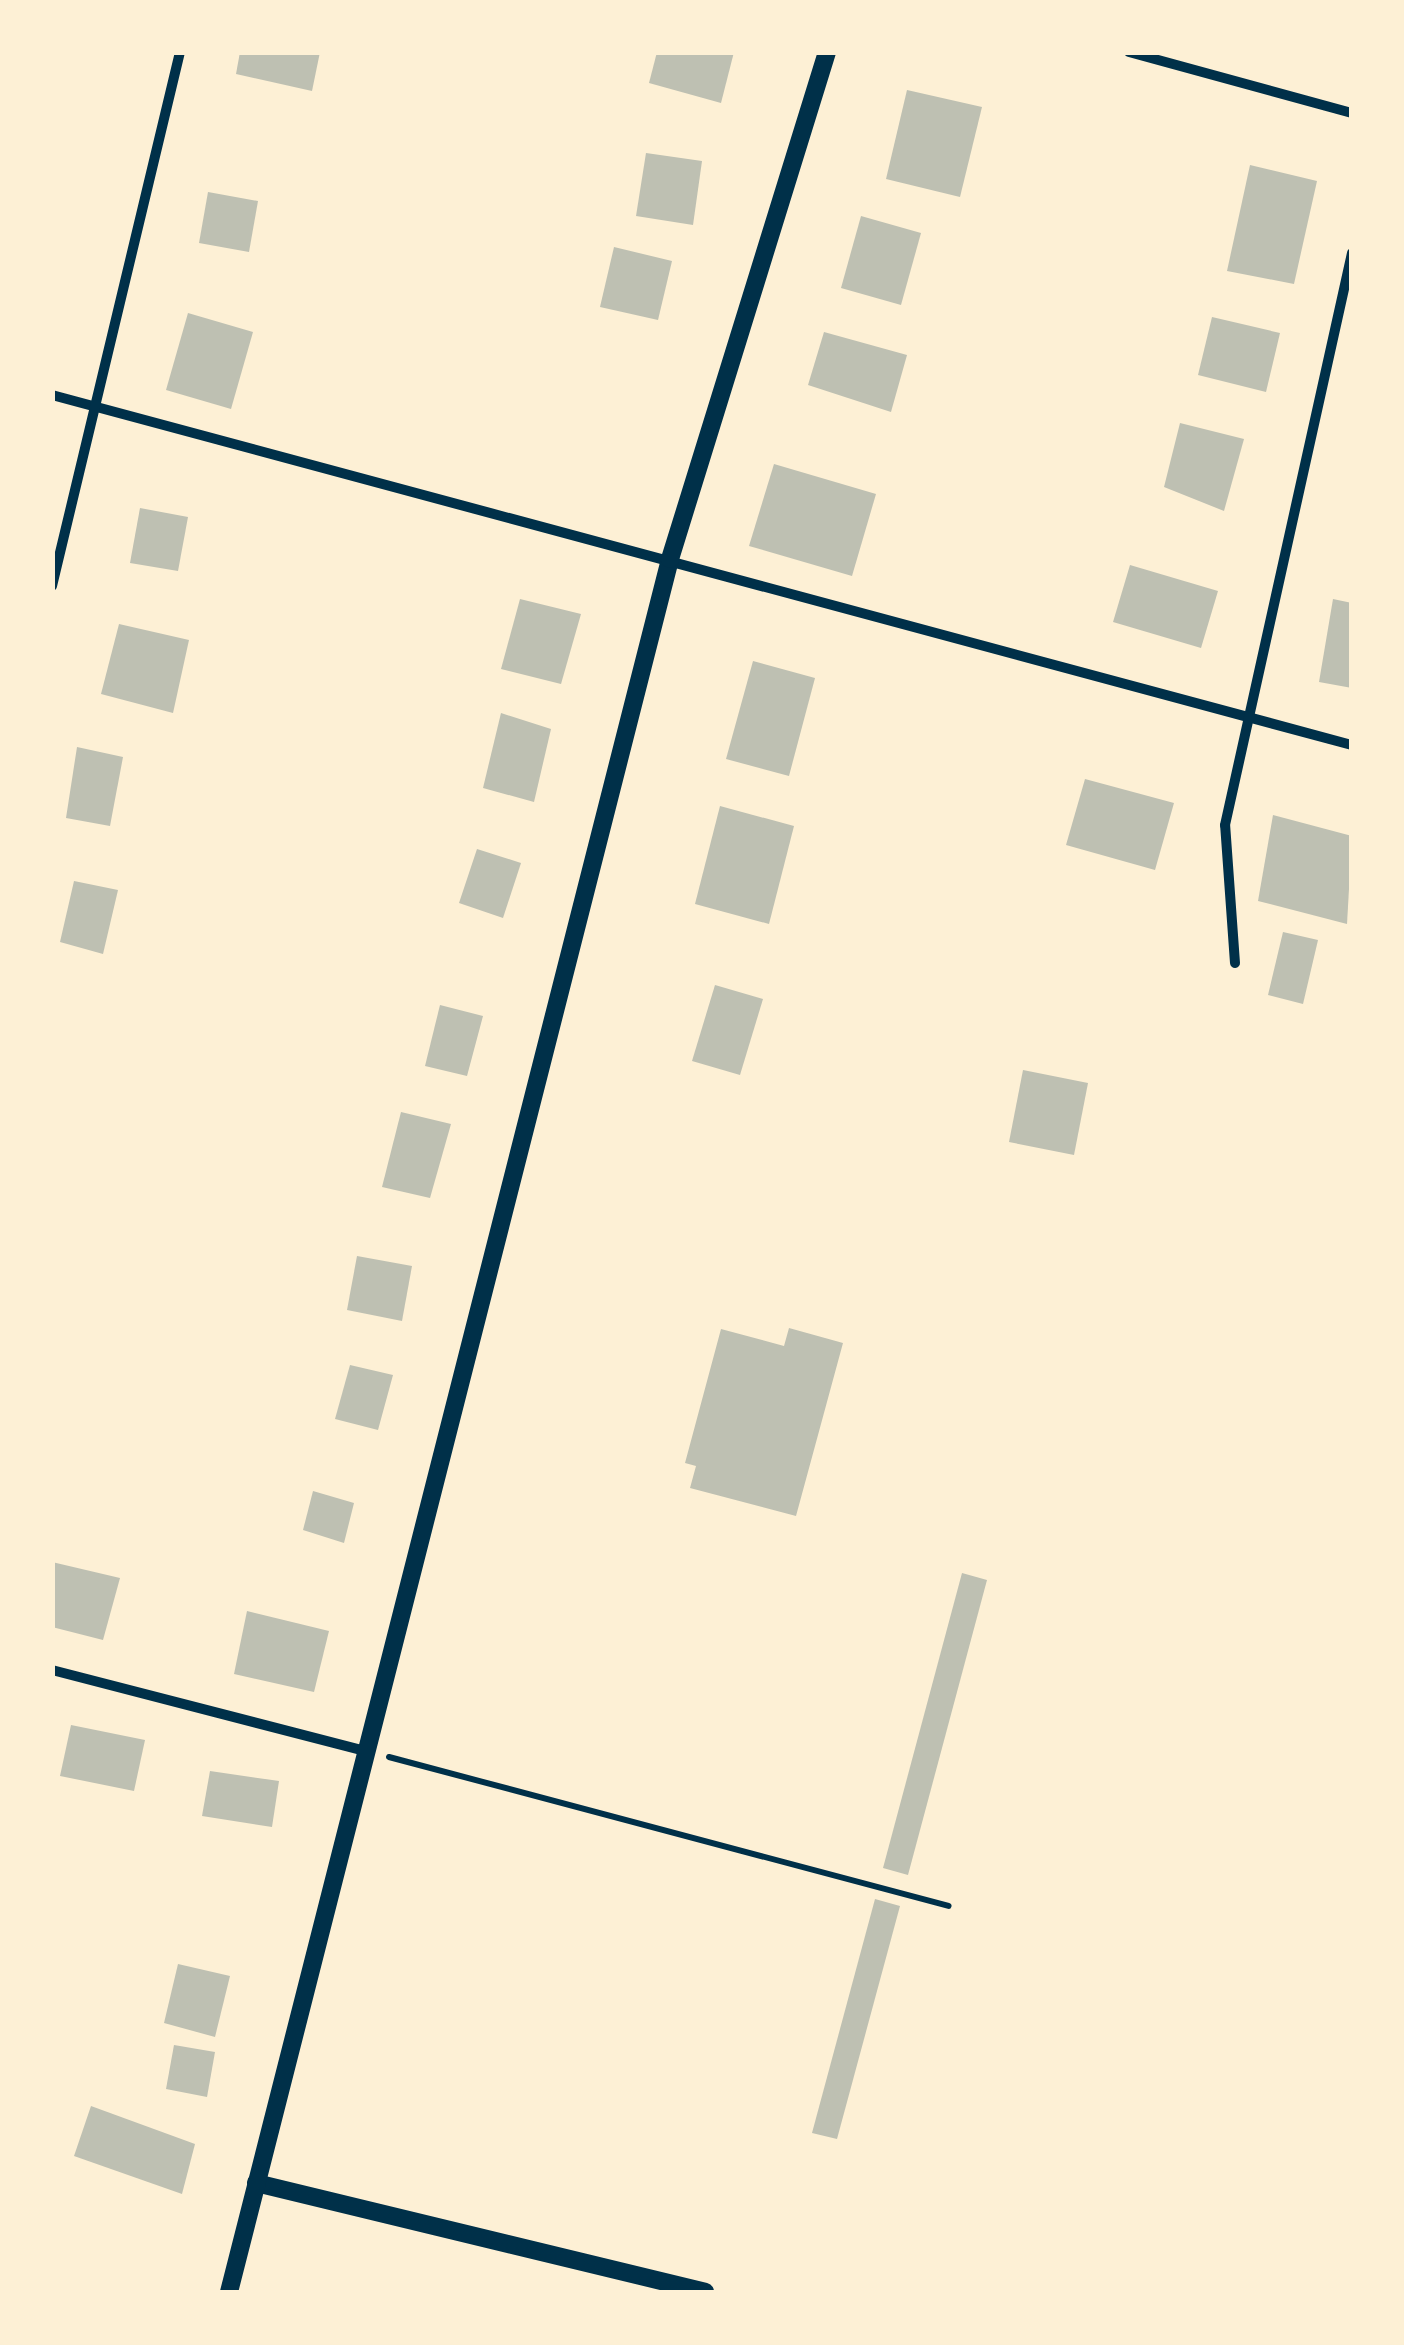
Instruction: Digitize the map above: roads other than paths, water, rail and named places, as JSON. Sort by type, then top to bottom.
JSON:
[{"type":"street","points":[[52,586],[180,52]]},
{"type":"street","points":[[230,2292],[670,559],[827,52]]},
{"type":"street","points":[[1128,52],[1352,114]]},
{"type":"street","points":[[1235,964],[1226,825],[1352,253]]},
{"type":"street","points":[[52,395],[670,559],[1250,721],[1352,745]]},
{"type":"street","points":[[52,1670],[369,1752]]},
{"type":"street","points":[[256,2183],[705,2292]]}]
